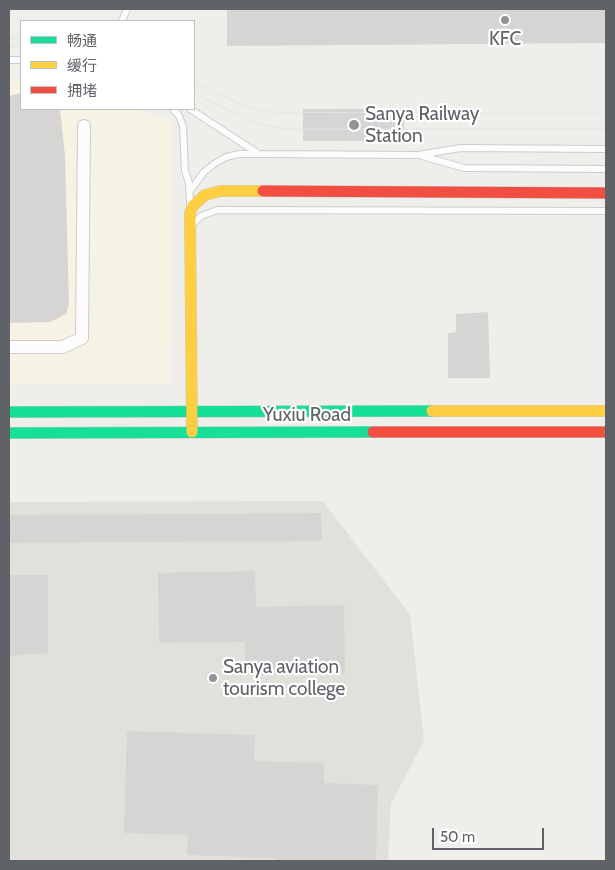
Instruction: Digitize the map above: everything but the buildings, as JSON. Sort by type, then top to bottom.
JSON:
[{"type":"main road","points":[[192,432],[190,213],[198,200],[205,195],[220,191],[606,193]]},
{"type":"main road","name":"Yuxiu Road","points":[[9,412],[606,411]]},
{"type":"main road","name":"Yuxiu Road","points":[[9,433],[606,432]]},
{"type":"street","points":[[9,347],[63,347],[82,338],[84,126]]},
{"type":"lane","points":[[174,110],[183,126],[185,171],[190,191],[190,213]]},
{"type":"lane","points":[[192,110],[258,154]]},
{"type":"lane","points":[[190,191],[204,172],[214,164],[239,154],[418,156],[461,148],[606,149]]},
{"type":"lane","points":[[418,156],[464,168],[606,169]]},
{"type":"lane","points":[[190,230],[201,216],[217,210],[606,211]]},
{"type":"shaded area","points":[[9,81],[20,81],[20,110],[138,110],[173,121],[171,384],[9,384]]},
{"type":"shaded area","name":"Sanya aviation tourism college","points":[[323,501],[410,615],[424,741],[391,804],[388,861],[9,861],[9,502]]},
{"type":"tram line","points":[[9,38],[20,38]]},
{"type":"tram line","points":[[9,47],[20,47]]},
{"type":"tram line","points":[[195,83],[243,105],[265,112],[606,114]]},
{"type":"tram line","points":[[195,94],[259,124],[284,129],[606,129]]},
{"type":"traffic: fast","points":[[9,412],[432,411]]},
{"type":"traffic: fast","points":[[9,433],[373,432]]},
{"type":"traffic: slow","points":[[192,432],[190,213],[193,206],[205,195],[220,191],[263,191]]},
{"type":"traffic: slow","points":[[432,411],[606,411]]},
{"type":"traffic: jam","points":[[263,191],[606,193]]},
{"type":"traffic: jam","points":[[373,432],[606,432]]},
{"type":"place","name":"KFC","points":[[505,20]]},
{"type":"place","name":"Sanya Railway Station","points":[[354,125]]},
{"type":"place","name":"Sanya aviation tourism college","points":[[213,678]]}]
